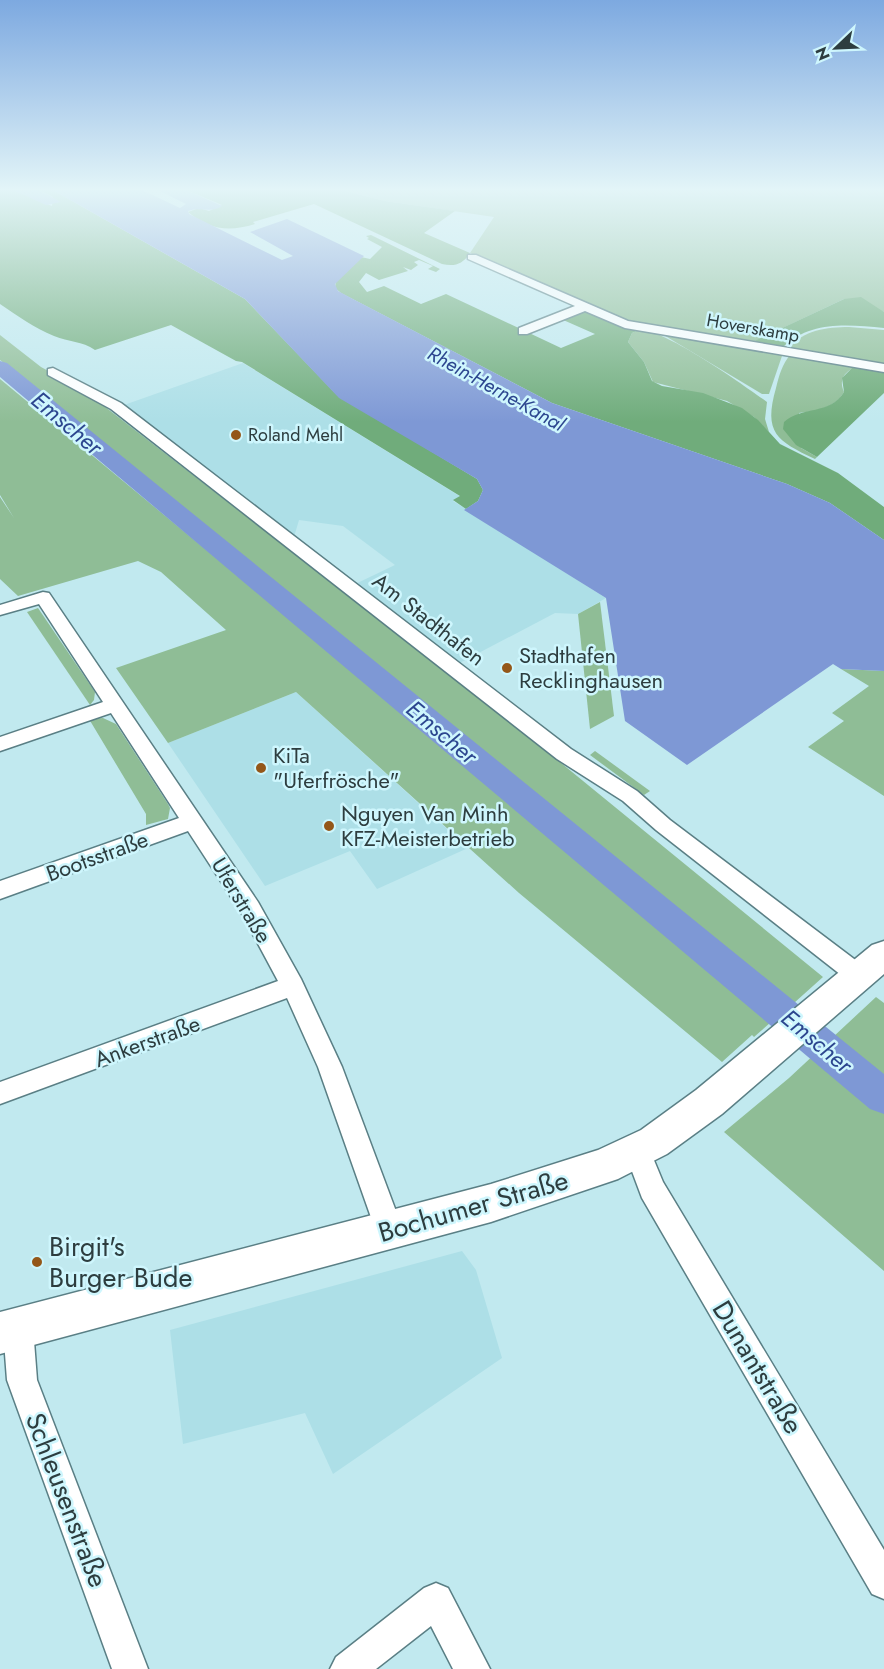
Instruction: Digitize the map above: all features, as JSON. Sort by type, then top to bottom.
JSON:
[{"type":"main road","name":"Bochumer Straße","points":[[9,1330],[388,1230],[555,1184],[605,1166],[674,1128],[771,1051],[884,954]]},
{"type":"street","name":"Hoverskamp","points":[[494,267],[634,327],[884,368]]},
{"type":"street","points":[[523,331],[584,307]]},
{"type":"street","name":"Am Stadthafen","points":[[53,372],[116,406],[578,765],[630,796],[663,825],[858,975]]},
{"type":"street","name":"Uferstraße","points":[[0,610],[43,597],[250,908],[293,986],[330,1067],[388,1230]]},
{"type":"street","points":[[0,744],[115,705]]},
{"type":"street","name":"Bootsstraße","points":[[0,890],[193,821]]},
{"type":"street","name":"Ankerstraße","points":[[0,1093],[293,986]]},
{"type":"street","name":"Dunantstraße","points":[[637,1150],[652,1189],[884,1582]]},
{"type":"street","name":"Schleusenstraße","points":[[9,1330],[22,1380],[130,1669]]},
{"type":"street","points":[[348,1669],[436,1600],[472,1669]]},
{"type":"shaded area","points":[[243,363],[461,497],[453,501],[606,598],[578,614],[555,613],[452,667],[349,587],[395,565],[343,526],[299,520],[294,537],[124,405]]},
{"type":"shaded area","points":[[296,692],[468,848],[377,889],[350,851],[265,886],[168,743]]},
{"type":"shaded area","points":[[462,1251],[476,1270],[502,1358],[333,1474],[305,1413],[183,1444],[170,1330]]},
{"type":"green space","points":[[0,267],[188,267],[245,299],[336,394],[477,479],[483,490],[478,501],[466,509],[453,500],[460,496],[242,362],[236,361],[171,325],[95,350],[47,333],[0,304]]},
{"type":"green space","points":[[350,267],[415,267],[411,270],[403,267],[408,271],[379,280],[366,273],[359,282],[367,292],[384,286],[421,304],[446,294],[561,348],[595,334],[561,319],[583,310],[641,329],[632,333],[628,342],[644,362],[652,381],[662,386],[703,393],[742,408],[758,420],[780,444],[838,473],[884,507],[884,540],[830,503],[787,484],[552,403],[341,293],[335,288],[336,280]]},
{"type":"green space","points":[[436,267],[440,269],[436,272],[428,269]]},
{"type":"green space","points":[[501,267],[884,267],[884,312],[844,299],[753,342],[624,322]]},
{"type":"green space","points":[[861,297],[884,312],[884,328],[830,326],[805,333],[782,348],[748,344],[844,299]]},
{"type":"green space","points":[[849,327],[884,330],[884,366],[789,348],[808,333]]},
{"type":"green space","points":[[641,329],[686,348],[767,402],[765,419],[769,432],[754,417],[727,401],[653,382],[644,362],[628,342],[632,333]]},
{"type":"green space","points":[[662,334],[783,353],[769,394],[762,394]]},
{"type":"green space","points":[[0,335],[41,367],[82,389],[528,736],[823,977],[794,1003],[0,360]]},
{"type":"green space","points":[[791,354],[858,365],[844,376],[842,387],[844,392],[836,402],[818,410],[799,413],[801,448],[817,457],[815,459],[791,447],[776,434],[773,425],[772,403],[783,366]]},
{"type":"green space","points":[[854,366],[884,369],[884,393],[817,457],[796,445],[783,429],[784,422],[799,414],[824,407],[838,399],[844,392],[842,378]]},
{"type":"green space","points":[[0,379],[577,857],[771,1022],[754,1037],[752,1035],[722,1062],[519,893],[296,692],[168,743],[116,668],[226,630],[161,572],[138,561],[18,596],[0,579],[0,497],[14,518],[0,495]]},
{"type":"green space","points":[[600,602],[614,716],[590,729],[578,614]]},
{"type":"green space","points":[[38,608],[95,692],[94,700],[90,705],[27,612]]},
{"type":"green space","points":[[841,669],[884,671],[884,796],[808,747],[844,721],[832,713],[869,686]]},
{"type":"green space","points":[[103,718],[116,724],[168,804],[170,808],[168,819],[146,825],[146,814],[89,719]]},
{"type":"green space","points":[[595,751],[650,791],[644,795],[590,755]]},
{"type":"green space","points":[[876,997],[884,1003],[884,1271],[724,1132],[789,1078]]},
{"type":"water","name":"Rhein-Herne-Kanal","points":[[188,267],[353,267],[335,284],[338,291],[552,403],[787,484],[830,503],[884,540],[884,671],[841,669],[833,664],[687,765],[625,721],[606,598],[464,510],[478,501],[483,490],[477,479],[339,398],[245,299]]},
{"type":"waterway","name":"Emscher","points":[[0,367],[884,1097]]},
{"type":"place","name":"Roland Mehl","points":[[236,435]]},
{"type":"place","name":"Stadthafen Recklinghausen","points":[[507,668]]},
{"type":"place","name":"KiTa \"Uferfrösche\"","points":[[261,768]]},
{"type":"place","name":"Nguyen Van Minh KFZ-Meisterbetrieb","points":[[329,826]]},
{"type":"place","name":"Birgit's Burger Bude","points":[[37,1262]]}]
